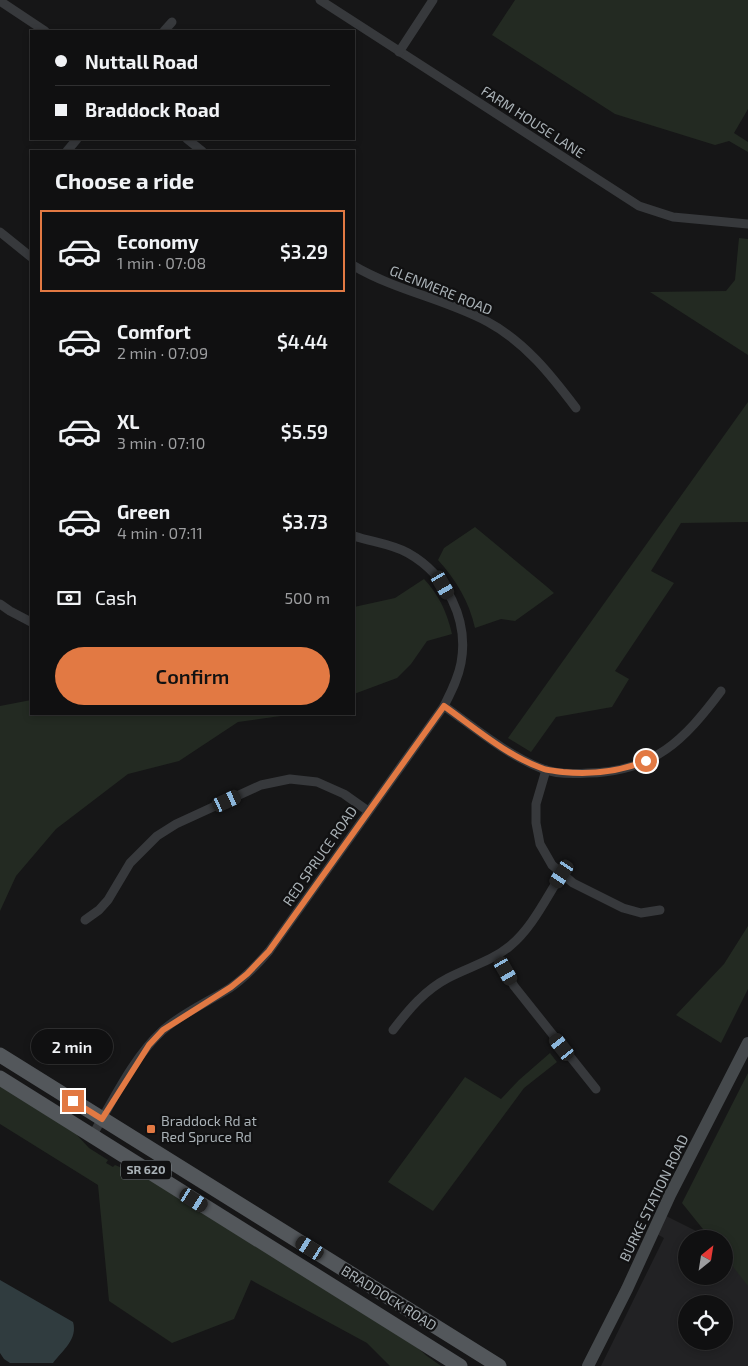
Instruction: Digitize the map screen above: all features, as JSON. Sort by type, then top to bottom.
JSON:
[{"type":"main road","name":"BRADDOCK ROAD","points":[[0,1055],[499,1366]]},
{"type":"main road","name":"BRADDOCK ROAD","points":[[0,1078],[460,1366]]},
{"type":"street","name":"FARM HOUSE LANE","points":[[320,0],[639,206],[673,217],[748,224]]},
{"type":"street","points":[[399,52],[433,0]]},
{"type":"street","points":[[0,1],[44,30]]},
{"type":"street","points":[[165,30],[172,22]]},
{"type":"street","points":[[68,150],[77,140]]},
{"type":"street","points":[[188,140],[201,150]]},
{"type":"street","points":[[0,232],[30,256]]},
{"type":"street","name":"GLENMERE ROAD","points":[[355,267],[385,283],[471,314],[508,334],[543,367],[576,408]]},
{"type":"street","name":"RED SPRUCE ROAD","points":[[92,1136],[149,1045],[163,1030],[231,987],[264,956],[444,706],[457,678],[462,646],[461,630],[452,601],[435,575],[419,560],[408,553],[391,546],[355,536]]},
{"type":"street","points":[[0,604],[10,612],[30,622]]},
{"type":"street","points":[[444,706],[506,750],[546,770],[578,774],[598,773],[621,770],[646,761],[666,750],[684,736],[698,721],[721,690]]},
{"type":"street","points":[[546,770],[536,804],[536,823],[539,839],[545,854],[562,874],[573,883],[623,908],[641,912],[660,910]]},
{"type":"street","points":[[85,920],[99,910],[108,900],[130,863],[157,836],[176,824],[261,785],[290,779],[317,782],[344,794],[368,811]]},
{"type":"street","points":[[393,1030],[422,996],[447,978],[497,956],[511,946],[527,928],[562,874]]},
{"type":"street","points":[[497,956],[514,986],[596,1089]]},
{"type":"street","name":"BURKE STATION ROAD","points":[[588,1366],[627,1290],[670,1195],[748,1043]]},
{"type":"shaded area","points":[[515,0],[748,0],[748,109],[734,133],[748,142],[748,152],[729,141],[715,145],[615,114],[492,35]]},
{"type":"shaded area","points":[[739,238],[748,239],[748,355],[650,292],[726,291],[735,280]]},
{"type":"shaded area","points":[[748,402],[748,522],[681,523],[651,571],[674,583],[615,671],[629,679],[612,707],[556,717],[531,752],[508,738]]},
{"type":"shaded area","points":[[475,527],[554,593],[515,621],[501,619],[475,628],[461,591],[451,575],[438,560],[444,548]]},
{"type":"shaded area","points":[[424,579],[442,604],[452,634],[427,641],[411,664],[397,678],[355,694],[355,607],[395,598]]},
{"type":"shaded area","points":[[30,700],[30,715],[288,715],[238,722],[179,761],[128,774],[56,829],[16,876],[0,911],[0,706]]},
{"type":"shaded area","points":[[748,926],[748,989],[721,1043],[676,1015],[724,964]]},
{"type":"shaded area","points":[[550,1053],[557,1062],[524,1088],[433,1211],[388,1182],[465,1077],[501,1099],[519,1080]]},
{"type":"shaded area","points":[[748,1073],[748,1286],[733,1267],[733,1230],[704,1230],[682,1203]]},
{"type":"shaded area","points":[[0,1085],[76,1134],[89,1148],[108,1160],[106,1163],[113,1167],[115,1165],[122,1168],[135,1169],[405,1337],[441,1366],[390,1366],[367,1343],[251,1280],[234,1319],[172,1343],[109,1301],[98,1185],[0,1124]]},
{"type":"shaded area","points":[[664,1215],[694,1230],[678,1230],[678,1285],[733,1285],[733,1250],[748,1257],[748,1366],[601,1366],[664,1238],[655,1233]]},
{"type":"shaded area","points":[[0,1280],[73,1322],[72,1339],[53,1363],[10,1363],[0,1353]]},
{"type":"place","name":"Braddock Rd at Red Spruce Rd","points":[[151,1129]]},
{"type":"route","points":[[73,1101],[102,1119],[149,1045],[163,1030],[231,987],[260,961],[296,914],[444,706],[506,750],[546,770],[578,774],[598,773],[621,770],[646,761]]}]
